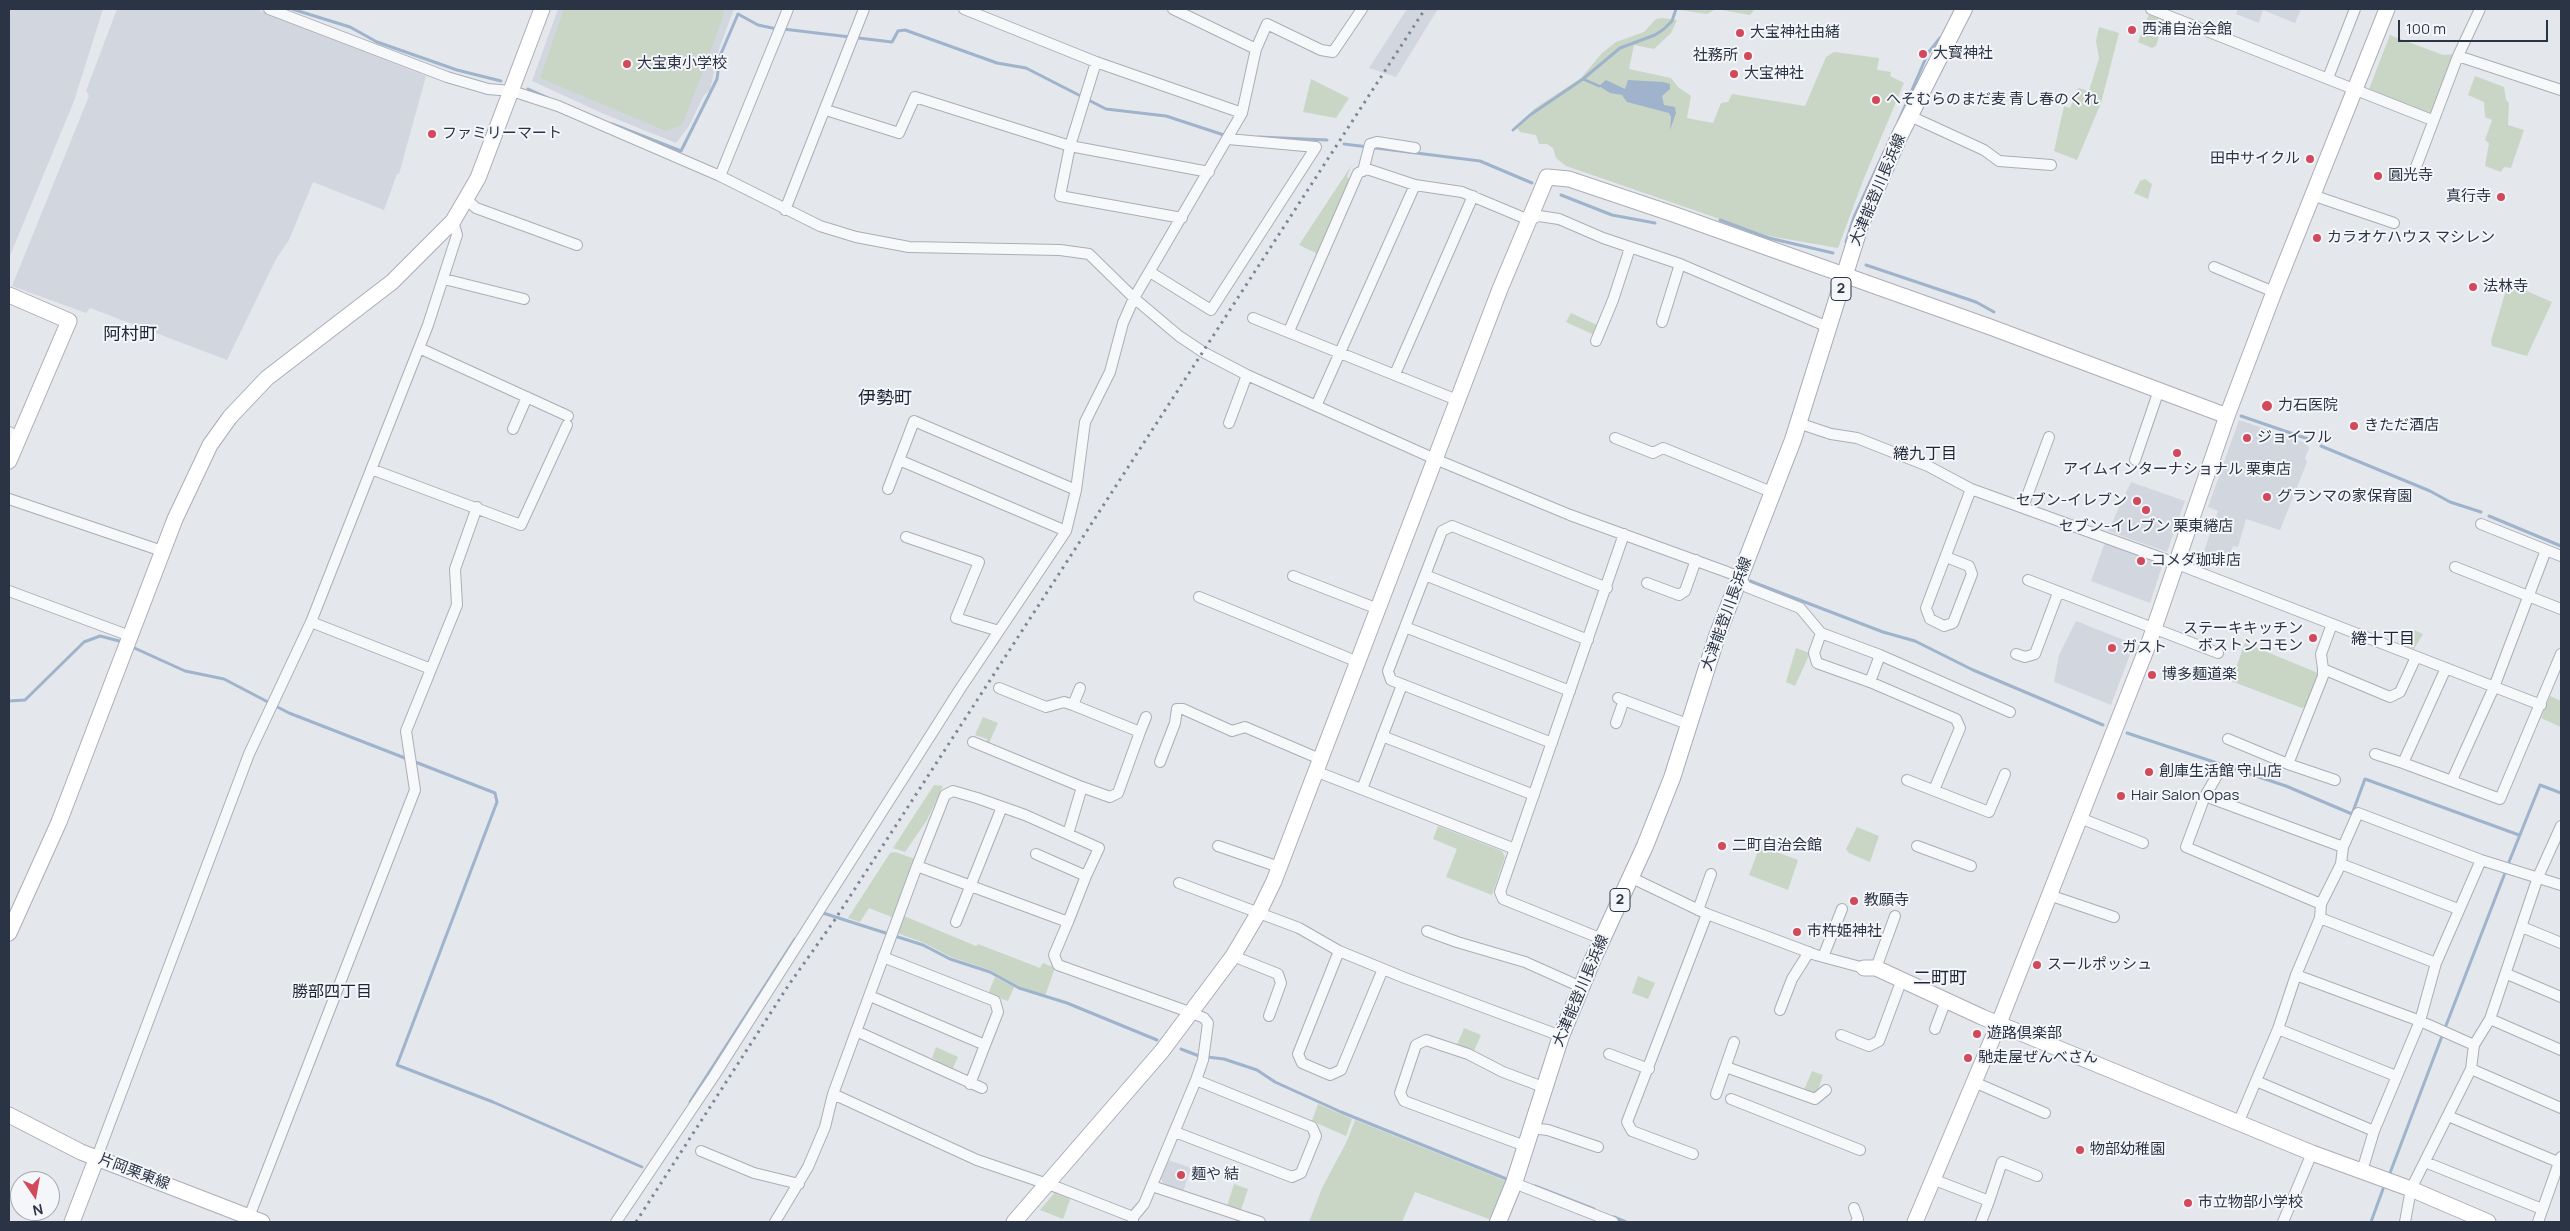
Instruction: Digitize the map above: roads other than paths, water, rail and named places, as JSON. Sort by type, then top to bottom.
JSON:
[{"type":"main road","name":"大津能登川長浜線","points":[[1498,1222],[1514,1183],[1543,1087],[1561,1036],[1664,800],[1739,577],[1774,493],[1798,423],[1846,276],[1860,226],[1910,116],[1964,9]]},
{"type":"street","points":[[269,9],[448,77],[488,89],[512,91],[558,106],[720,176],[820,226],[856,237],[908,247],[1060,250],[1089,254],[1134,298],[1198,349],[1247,375],[1435,459],[1570,515],[1739,577],[1747,587],[1800,608],[1821,633],[1880,655],[2010,712]]},
{"type":"street","points":[[9,933],[59,822],[174,519],[210,445],[230,417],[267,378],[392,282],[453,221],[478,178],[542,9]]},
{"type":"street","points":[[720,176],[788,9]]},
{"type":"street","points":[[785,210],[826,110],[864,9]]},
{"type":"street","points":[[964,9],[984,12],[1096,62],[1242,113]]},
{"type":"street","points":[[1173,9],[1256,49]]},
{"type":"street","points":[[616,1222],[714,1076],[999,631],[1066,531],[1076,490],[1085,422],[1110,372],[1123,323],[1134,298],[1242,113],[1256,49],[1268,24],[1321,50],[1333,52],[1362,9]]},
{"type":"street","points":[[2151,9],[2356,88],[2432,120]]},
{"type":"street","points":[[2328,78],[2356,9]]},
{"type":"street","points":[[1915,1222],[1999,1023],[2154,629],[2227,416],[2312,195],[2387,9]]},
{"type":"street","points":[[2413,175],[2432,120],[2458,56],[2480,9]]},
{"type":"street","points":[[2458,56],[2561,90]]},
{"type":"street","points":[[1096,62],[1070,146],[1060,196],[1182,218]]},
{"type":"street","points":[[826,110],[899,133],[915,96],[1070,146],[1209,172]]},
{"type":"street","points":[[1910,116],[1984,150],[1999,161],[2052,165]]},
{"type":"street","points":[[1150,272],[1211,310],[1316,147],[1228,139]]},
{"type":"street","points":[[1363,171],[1369,147],[1377,142],[1415,148]]},
{"type":"street","points":[[1289,331],[1358,173],[1367,169],[1415,185],[1473,196],[1529,220],[1539,216],[1559,219],[1630,248],[1680,264],[1828,328]]},
{"type":"street","points":[[1014,1222],[1162,1051],[1233,956],[1260,912],[1358,662],[1457,400],[1547,176],[1569,180],[1846,276],[2227,416]]},
{"type":"street","points":[[1316,406],[1415,185]]},
{"type":"street","points":[[2312,195],[2394,223]]},
{"type":"street","points":[[1394,374],[1473,196]]},
{"type":"street","points":[[466,199],[476,208],[577,245]]},
{"type":"street","points":[[72,1222],[249,754],[311,622],[419,348],[444,279],[456,235],[453,221]]},
{"type":"street","points":[[1596,341],[1613,300],[1630,248]]},
{"type":"street","points":[[1662,322],[1680,264]]},
{"type":"street","points":[[2214,267],[2274,292]]},
{"type":"street","points":[[444,279],[524,299]]},
{"type":"street","points":[[9,295],[69,321],[14,435],[9,461]]},
{"type":"street","points":[[1253,318],[1457,400]]},
{"type":"street","points":[[371,469],[521,525],[567,420],[527,397],[419,348]]},
{"type":"street","points":[[1229,423],[1247,375]]},
{"type":"street","points":[[2135,460],[2159,390]]},
{"type":"street","points":[[513,429],[527,397]]},
{"type":"street","points":[[888,489],[914,421],[1076,490]]},
{"type":"street","points":[[1798,423],[1832,434],[1857,438],[1928,466],[1971,489],[2176,563],[2541,705]]},
{"type":"street","points":[[2023,507],[2049,437]]},
{"type":"street","points":[[1615,438],[1654,453],[1663,448],[1774,493]]},
{"type":"street","points":[[899,460],[1066,531]]},
{"type":"street","points":[[1946,557],[1968,566],[1972,574],[1953,623],[1944,626],[1930,619],[1926,608],[1971,489]]},
{"type":"street","points":[[9,499],[162,551]]},
{"type":"street","points":[[256,1220],[416,790],[406,731],[457,605],[455,569],[477,507]]},
{"type":"street","points":[[2480,524],[2561,556]]},
{"type":"street","points":[[1552,743],[1402,685],[1391,680],[1388,671],[1442,531],[1452,526],[1607,588]]},
{"type":"street","points":[[1602,939],[1503,898],[1500,892],[1607,588],[1624,534]]},
{"type":"street","points":[[906,537],[979,562],[956,618],[999,631]]},
{"type":"street","points":[[2452,780],[2494,687],[2546,550]]},
{"type":"street","points":[[1647,583],[1679,595],[1685,591],[1696,560]]},
{"type":"street","points":[[2454,567],[2561,609]]},
{"type":"street","points":[[1425,575],[1588,640]]},
{"type":"street","points":[[1293,576],[1378,609]]},
{"type":"street","points":[[2028,580],[2218,653]]},
{"type":"street","points":[[9,591],[130,636]]},
{"type":"street","points":[[2016,654],[2025,658],[2035,654],[2058,593]]},
{"type":"street","points":[[1199,597],[1358,662]]},
{"type":"street","points":[[311,622],[432,669]]},
{"type":"street","points":[[2288,764],[2322,676],[2321,654],[2332,624]]},
{"type":"street","points":[[1405,627],[1570,691]]},
{"type":"street","points":[[1821,633],[1814,653],[1817,663],[1870,682],[1956,719],[1960,728],[1934,790]]},
{"type":"street","points":[[2375,754],[2452,780],[2500,799],[2561,654]]},
{"type":"street","points":[[1870,682],[1880,655]]},
{"type":"street","points":[[2323,669],[2390,697],[2400,692],[2416,657]]},
{"type":"street","points":[[2403,763],[2446,668]]},
{"type":"street","points":[[1362,789],[1402,685]]},
{"type":"street","points":[[999,688],[1046,707],[1064,702],[1140,732]]},
{"type":"street","points":[[1073,705],[1080,688]]},
{"type":"street","points":[[1616,723],[1621,699],[1690,726]]},
{"type":"street","points":[[1160,762],[1175,723],[1177,709],[1183,709],[1232,731],[1244,727],[1362,789],[1515,849]]},
{"type":"street","points":[[973,742],[1110,797],[1118,793],[1146,717]]},
{"type":"street","points":[[1382,736],[1534,795]]},
{"type":"street","points":[[2228,739],[2288,764],[2335,780]]},
{"type":"street","points":[[1907,780],[1989,812],[2005,774]]},
{"type":"street","points":[[2218,774],[2205,796],[2186,847],[2321,904]]},
{"type":"street","points":[[1068,834],[1082,786]]},
{"type":"street","points":[[775,1222],[799,1184],[824,1127],[833,1094],[944,795],[953,792],[1002,807],[1098,848],[1054,955],[1058,965],[1192,1013],[1204,1018],[1208,1023],[1204,1057],[1196,1080],[1144,1204],[1133,1220],[1046,1184],[977,1160],[833,1094]]},
{"type":"street","points":[[2205,796],[2343,847]]},
{"type":"street","points":[[956,922],[1002,807]]},
{"type":"street","points":[[2239,1122],[2278,1029],[2296,975],[2320,918],[2321,904],[2341,864],[2343,847],[2358,813],[2481,860],[2538,876],[2561,885]]},
{"type":"street","points":[[2080,818],[2142,843]]},
{"type":"street","points":[[2405,1222],[2412,1189],[2471,1069],[2474,1045],[2490,1019],[2507,974],[2538,876],[2561,826]]},
{"type":"street","points":[[1218,846],[1279,867]]},
{"type":"street","points":[[1917,846],[1971,866]]},
{"type":"street","points":[[1036,854],[1086,876]]},
{"type":"street","points":[[2362,1171],[2374,1131],[2420,1021],[2436,963],[2481,860]]},
{"type":"street","points":[[2341,864],[2458,909]]},
{"type":"street","points":[[918,866],[1068,922]]},
{"type":"street","points":[[1693,1154],[1632,1131],[1628,1122],[1703,912],[1711,874]]},
{"type":"street","points":[[1630,877],[1703,912],[1809,952],[1870,968],[1902,979],[1999,1023],[2312,1152],[2412,1189],[2488,1222]]},
{"type":"street","points":[[1179,883],[1260,912],[1298,928],[1339,951],[1561,1036]]},
{"type":"street","points":[[2050,895],[2114,917]]},
{"type":"street","points":[[1823,957],[1842,909]]},
{"type":"street","points":[[1870,968],[1895,916]]},
{"type":"street","points":[[2320,918],[2436,963]]},
{"type":"street","points":[[2522,927],[2561,944]]},
{"type":"street","points":[[1427,931],[1525,962],[1581,987]]},
{"type":"street","points":[[1339,951],[1298,1054],[1302,1063],[1330,1075],[1341,1070],[1382,968]]},
{"type":"street","points":[[1780,1010],[1792,979],[1809,952]]},
{"type":"street","points":[[1233,956],[1278,974],[1281,983],[1269,1016]]},
{"type":"street","points":[[883,957],[995,1001],[998,1012],[970,1084]]},
{"type":"street","points":[[2507,974],[2561,997]]},
{"type":"street","points":[[2296,975],[2420,1021],[2474,1045]]},
{"type":"street","points":[[1840,1035],[1870,1046],[1879,1041],[1902,979]]},
{"type":"street","points":[[870,996],[986,1045]]},
{"type":"street","points":[[1936,1029],[1946,1000]]},
{"type":"street","points":[[2490,1019],[2561,1050]]},
{"type":"street","points":[[2278,1029],[2396,1076]]},
{"type":"street","points":[[856,1032],[982,1088]]},
{"type":"street","points":[[1525,1146],[1404,1101],[1400,1093],[1416,1045],[1426,1040],[1468,1054],[1502,1072],[1543,1087]]},
{"type":"street","points":[[1716,1094],[1734,1042]]},
{"type":"street","points":[[1609,1054],[1648,1069]]},
{"type":"street","points":[[1726,1067],[1815,1099],[1826,1090]]},
{"type":"street","points":[[2471,1069],[2561,1108]]},
{"type":"street","points":[[1175,1132],[1292,1178],[1301,1173],[1316,1136],[1312,1127],[1196,1080]]},
{"type":"street","points":[[2256,1081],[2374,1131]]},
{"type":"street","points":[[1974,1082],[2045,1113]]},
{"type":"street","points":[[1731,1100],[1860,1150]]},
{"type":"street","name":"片岡栗東線","points":[[9,1115],[81,1152],[256,1220]]},
{"type":"street","points":[[2448,1116],[2560,1160],[2538,1222]]},
{"type":"street","points":[[1530,1128],[1548,1130],[1598,1147]]},
{"type":"street","points":[[701,1151],[754,1173],[799,1184]]},
{"type":"street","points":[[2283,1222],[2312,1152]]},
{"type":"street","points":[[1981,1222],[2002,1162],[2037,1176]]},
{"type":"street","points":[[2425,1162],[2542,1209]]},
{"type":"street","points":[[1934,1176],[1940,1182],[1989,1201]]},
{"type":"street","points":[[1514,1183],[1613,1222]]},
{"type":"street","points":[[1152,1186],[1260,1222]]},
{"type":"street","points":[[1854,1208],[1858,1219],[1856,1222]]},
{"type":"water","points":[[1606,80],[1625,89],[1628,80],[1670,84],[1670,89],[1662,96],[1664,105],[1675,107],[1676,113],[1670,130],[1671,117],[1669,113],[1627,102],[1622,95],[1610,93],[1599,86]]},
{"type":"waterway","points":[[292,9],[350,27],[377,42],[457,70],[501,81]]},
{"type":"waterway","points":[[1583,79],[1620,48],[1655,35],[1664,29],[1672,21],[1676,9]]},
{"type":"waterway","points":[[612,124],[681,151],[717,79],[720,56],[738,14],[758,25],[777,29]]},
{"type":"waterway","points":[[783,29],[892,42],[898,31],[905,30],[997,63],[1026,68],[1106,109],[1166,116],[1227,136]]},
{"type":"waterway","points":[[1899,120],[1928,53],[1940,38]]},
{"type":"waterway","points":[[1513,130],[1530,115],[1583,79],[1599,86]]},
{"type":"waterway","points":[[528,89],[546,97]]},
{"type":"waterway","points":[[1259,137],[1327,140]]},
{"type":"waterway","points":[[1344,144],[1480,161],[1532,183]]},
{"type":"waterway","points":[[1846,242],[1854,217],[1884,152]]},
{"type":"waterway","points":[[1561,195],[1612,215],[1655,223]]},
{"type":"waterway","points":[[1720,220],[1769,238],[1833,253]]},
{"type":"waterway","points":[[1866,265],[1976,302],[1994,312]]},
{"type":"waterway","points":[[2241,416],[2311,440]]},
{"type":"waterway","points":[[2321,446],[2430,491],[2450,502],[2481,512]]},
{"type":"waterway","points":[[2489,516],[2561,546]]},
{"type":"waterway","points":[[1750,581],[1883,632],[1915,641],[1973,670],[2103,725]]},
{"type":"waterway","points":[[9,701],[25,700],[84,642],[100,636],[123,642]]},
{"type":"waterway","points":[[130,646],[185,671],[224,679],[289,713],[495,793],[497,802],[397,1065],[493,1102],[642,1167]]},
{"type":"waterway","points":[[2127,733],[2286,786],[2352,814],[2365,779],[2519,835]]},
{"type":"waterway","points":[[2509,862],[2540,785],[2561,793]]},
{"type":"waterway","points":[[2445,1028],[2505,873]]},
{"type":"waterway","points":[[823,913],[923,945],[950,959],[990,972],[1019,988],[1067,1003],[1157,1040]]},
{"type":"waterway","points":[[690,1102],[795,939]]},
{"type":"waterway","points":[[2390,1173],[2442,1036]]},
{"type":"waterway","points":[[1181,1049],[1199,1056],[1224,1059],[1257,1070],[1275,1082],[1341,1112],[1509,1180]]},
{"type":"waterway","points":[[1535,1186],[1594,1209]]},
{"type":"waterway","points":[[2371,1222],[2383,1189]]},
{"type":"waterway","points":[[1614,1217],[1626,1222]]},
{"type":"railway","points":[[636,1222],[788,986],[834,921],[1425,9]]},
{"type":"place","name":"西浦自治会館","points":[[2132,30]]},
{"type":"place","name":"大宝神社由緒","points":[[1740,33]]},
{"type":"place","name":"大寳神社","points":[[1923,54]]},
{"type":"place","name":"社務所","points":[[1748,56]]},
{"type":"place","name":"大宝東小学校","points":[[627,64]]},
{"type":"place","name":"大宝神社","points":[[1734,74]]},
{"type":"place","name":"へそむらのまだ麦 青し春のくれ","points":[[1876,100]]},
{"type":"place","name":"ファミリーマート","points":[[432,134]]},
{"type":"place","name":"田中サイクル","points":[[2310,159]]},
{"type":"place","name":"圓光寺","points":[[2378,176]]},
{"type":"place","name":"真行寺","points":[[2501,197]]},
{"type":"place","name":"カラオケハウス マシレン","points":[[2317,238]]},
{"type":"place","name":"法林寺","points":[[2473,287]]},
{"type":"place","name":"力石医院","points":[[2267,406]]},
{"type":"place","name":"きただ酒店","points":[[2354,426]]},
{"type":"place","name":"ジョイフル","points":[[2247,438]]},
{"type":"place","name":"アイムインターナショナル 栗東店","points":[[2177,453]]},
{"type":"place","name":"グランマの家保育園","points":[[2267,497]]},
{"type":"place","name":"セブン-イレブン","points":[[2137,501]]},
{"type":"place","name":"セブン-イレブン 栗東綣店","points":[[2146,510]]},
{"type":"place","name":"コメダ珈琲店","points":[[2141,561]]},
{"type":"place","name":"ステーキキッチン ボストンコモン","points":[[2313,638]]},
{"type":"place","name":"ガスト","points":[[2112,648]]},
{"type":"place","name":"博多麺道楽","points":[[2152,675]]},
{"type":"place","name":"創庫生活館 守山店","points":[[2149,772]]},
{"type":"place","name":"Hair Salon Opas","points":[[2121,796]]},
{"type":"place","name":"二町自治会館","points":[[1722,846]]},
{"type":"place","name":"教願寺","points":[[1854,901]]},
{"type":"place","name":"市杵姫神社","points":[[1797,932]]},
{"type":"place","name":"スールポッシュ","points":[[2037,965]]},
{"type":"place","name":"遊路倶楽部","points":[[1977,1034]]},
{"type":"place","name":"馳走屋ぜんべさん","points":[[1968,1058]]},
{"type":"place","name":"物部幼稚園","points":[[2080,1150]]},
{"type":"place","name":"麺や 結","points":[[1181,1175]]},
{"type":"place","name":"市立物部小学校","points":[[2188,1203]]},
{"type":"district","name":"阿村町","points":[[130,335]]},
{"type":"district","name":"伊勢町","points":[[885,399]]},
{"type":"district","name":"綣九丁目","points":[[1925,455]]},
{"type":"district","name":"綣十丁目","points":[[2383,640]]},
{"type":"district","name":"二町町","points":[[1940,979]]},
{"type":"district","name":"勝部四丁目","points":[[332,993]]}]
